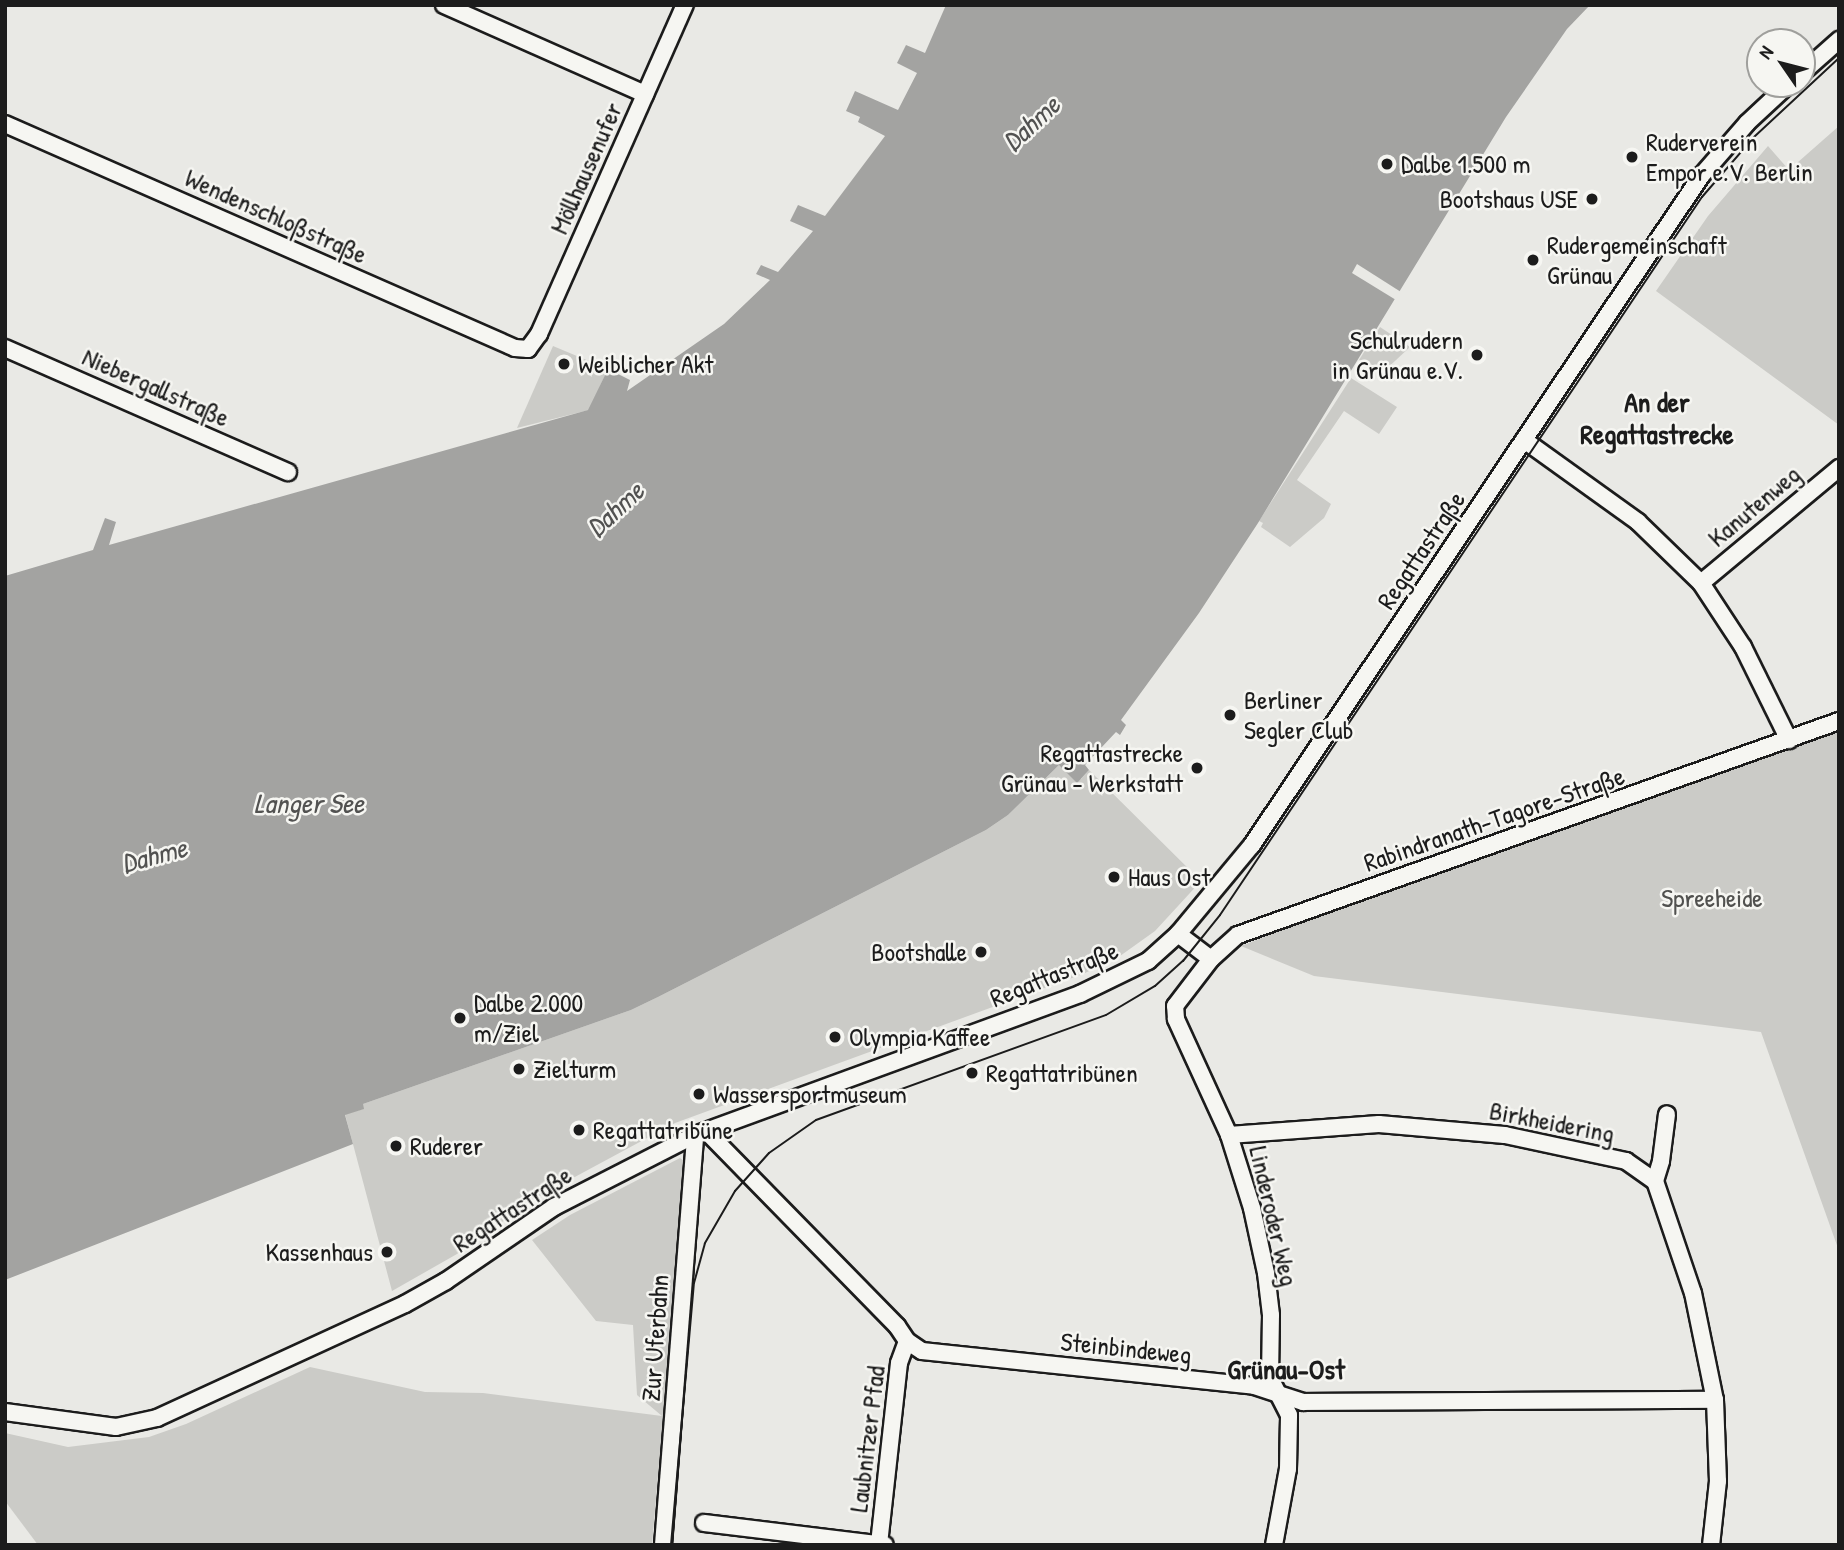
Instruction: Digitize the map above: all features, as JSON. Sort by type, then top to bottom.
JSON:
[{"type":"street","points":[[444,5],[645,94]]},
{"type":"street","name":"Möllhausenufer","points":[[528,349],[539,334],[685,5]]},
{"type":"street","points":[[1816,60],[1839,40]]},
{"type":"street","name":"Regattastraße","points":[[5,1412],[85,1424],[124,1418],[157,1418],[405,1304],[446,1281],[554,1207],[701,1133],[1112,981],[1147,961],[1178,934],[1252,845],[1701,176],[1747,122],[1774,98]]},
{"type":"street","name":"Wendenschloßstraße","points":[[5,124],[510,346],[528,349]]},
{"type":"street","name":"Niebergallstraße","points":[[5,348],[288,472]]},
{"type":"street","points":[[1524,440],[1638,522],[1701,583],[1743,647],[1789,740]]},
{"type":"street","name":"Kanutenweg","points":[[1701,583],[1839,468]]},
{"type":"street","name":"Rabindranath-Tagore-Straße","points":[[1211,959],[1238,935],[1839,721]]},
{"type":"street","points":[[1178,934],[1211,959]]},
{"type":"street","name":"Linderoder Weg","points":[[1211,959],[1175,1006],[1176,1019],[1229,1135],[1252,1208],[1266,1273],[1271,1315],[1270,1378],[1289,1415],[1288,1469],[1274,1545]]},
{"type":"street","points":[[1667,1114],[1661,1161],[1655,1181],[1693,1293],[1715,1400],[1718,1481],[1711,1545]]},
{"type":"street","name":"Birkheidering","points":[[1229,1135],[1379,1124],[1505,1135],[1626,1161],[1655,1181]]},
{"type":"street","points":[[701,1133],[897,1326],[907,1341]]},
{"type":"street","name":"Zur Uferbahn","points":[[663,1545],[701,1133]]},
{"type":"street","name":"Steinbindeweg","points":[[907,1341],[922,1351],[1254,1386],[1303,1402],[1715,1400]]},
{"type":"street","name":"Laubnitzer Pfad","points":[[882,1544],[899,1363],[907,1341]]},
{"type":"street","points":[[704,1524],[882,1544]]},
{"type":"green space","points":[[1839,126],[1839,425],[1656,291],[1708,216],[1768,146],[1789,170]]},
{"type":"green space","points":[[1380,327],[1410,347],[1381,374],[1359,360]]},
{"type":"green space","points":[[553,346],[608,369],[589,410],[517,428]]},
{"type":"green space","points":[[1351,378],[1397,407],[1379,434],[1344,411],[1297,480],[1331,504],[1324,518],[1290,547],[1261,527],[1263,523],[1259,521]]},
{"type":"green space","name":"Spreeheide","points":[[1839,711],[1839,1251],[1761,1032],[1314,976],[1241,946]]},
{"type":"green space","points":[[1059,765],[1081,779],[1089,770],[1201,881],[1155,931],[1120,956],[1083,974],[675,1123],[534,1199],[464,1250],[392,1291],[345,1114],[363,1109],[363,1104],[631,1010],[658,997],[986,830],[1008,815]]},
{"type":"green space","points":[[680,1158],[685,1162],[652,1545],[38,1545],[5,1501],[5,1433],[68,1447],[149,1437],[186,1424],[310,1367],[425,1392],[483,1393],[662,1416],[637,1395],[633,1325],[596,1321],[532,1240],[570,1215]]},
{"type":"water","name":"Langer See","points":[[946,5],[1590,5],[1567,29],[1506,117],[1258,523],[1199,613],[1121,720],[1126,725],[1120,735],[1116,732],[1085,765],[1089,770],[1077,783],[1059,765],[1008,815],[986,830],[658,997],[631,1010],[363,1104],[364,1109],[345,1115],[353,1144],[5,1280],[5,576],[93,550],[105,518],[116,522],[109,545],[588,410],[608,369],[630,380],[627,391],[724,324],[770,280],[756,274],[761,265],[778,272],[813,231],[790,221],[798,205],[825,216],[885,136],[858,122],[860,117],[846,111],[855,91],[898,110],[917,73],[897,63],[906,45],[925,53]]},
{"type":"pier","points":[[1357,264],[1401,292],[1396,300],[1352,273]]},
{"type":"tram line","points":[[671,1545],[694,1283],[705,1243],[735,1191],[769,1153],[816,1120],[1106,1015],[1155,986],[1183,961],[1220,915],[1702,197],[1754,137],[1839,58]]},
{"type":"place","name":"Ruderverein Empor e.V. Berlin","points":[[1632,157]]},
{"type":"place","name":"Dalbe 1.500 m","points":[[1387,164]]},
{"type":"place","name":"Bootshaus USE","points":[[1592,199]]},
{"type":"place","name":"Rudergemeinschaft Grünau","points":[[1533,260]]},
{"type":"place","name":"Schulrudern in Grünau e.V.","points":[[1477,355]]},
{"type":"place","name":"Weiblicher Akt","points":[[564,364]]},
{"type":"place","name":"Berliner Segler Club","points":[[1230,715]]},
{"type":"place","name":"Regattastrecke Grünau - Werkstatt","points":[[1197,768]]},
{"type":"place","name":"Haus Ost","points":[[1114,877]]},
{"type":"place","name":"Bootshalle","points":[[981,952]]},
{"type":"place","name":"Dalbe 2.000 m/Ziel","points":[[460,1018]]},
{"type":"place","name":"Olympia Kaffee","points":[[835,1037]]},
{"type":"place","name":"Zielturm","points":[[519,1069]]},
{"type":"place","name":"Regattatribünen","points":[[972,1073]]},
{"type":"place","name":"Wassersportmuseum","points":[[699,1094]]},
{"type":"place","name":"Regattatribüne","points":[[579,1130]]},
{"type":"place","name":"Ruderer","points":[[396,1146]]},
{"type":"place","name":"Kassenhaus","points":[[387,1252]]},
{"type":"district","name":"An der Regattastrecke","points":[[1657,418]]},
{"type":"district","name":"Grünau-Ost","points":[[1286,1369]]},
{"type":"water label","name":"Dahme","points":[[1031,123]]},
{"type":"water label","name":"Dahme","points":[[615,509]]},
{"type":"water label","name":"Dahme","points":[[154,855]]}]
